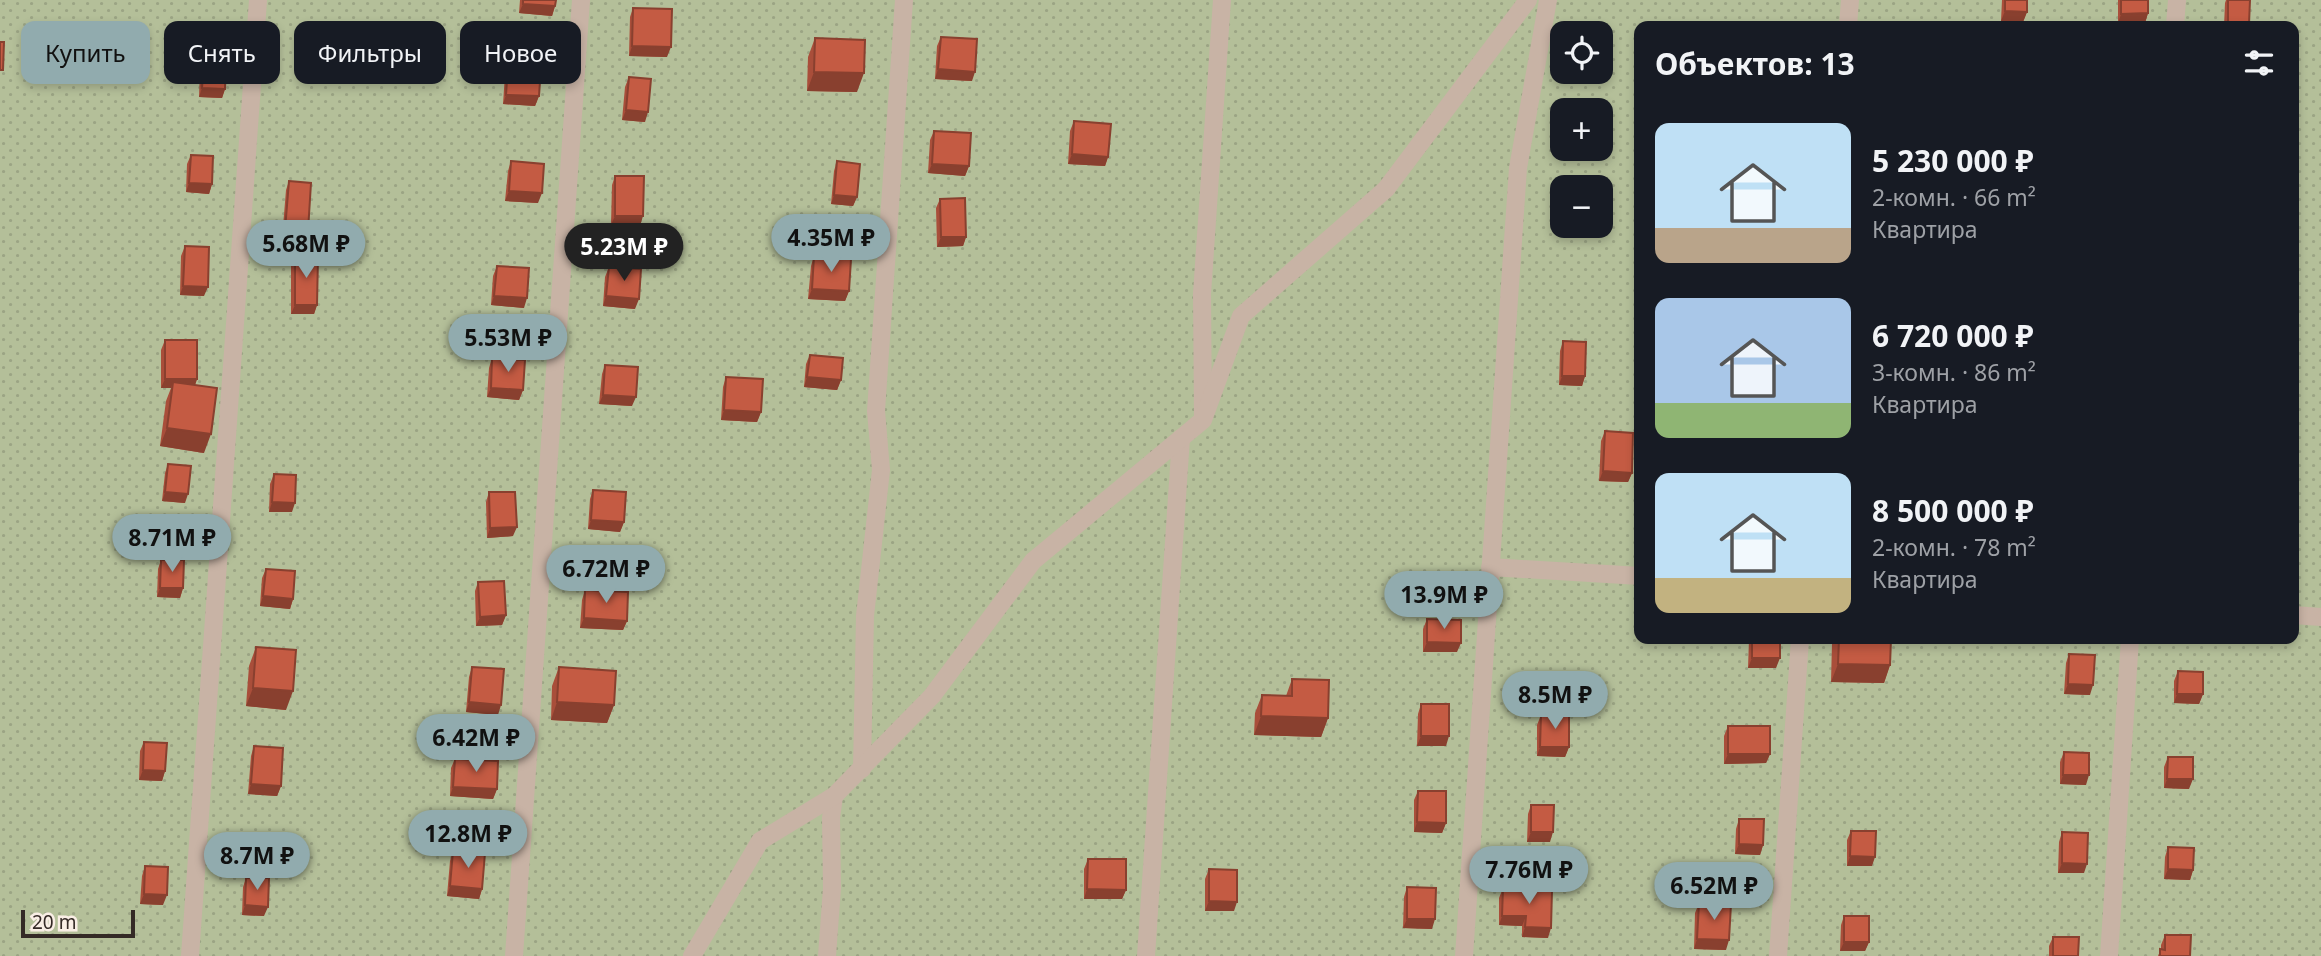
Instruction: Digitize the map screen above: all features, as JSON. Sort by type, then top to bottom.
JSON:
[{"type":"street","points":[[190,956],[258,0]]},
{"type":"street","points":[[514,956],[581,0]]},
{"type":"street","points":[[862,769],[865,616],[881,470],[876,411],[904,0]]},
{"type":"street","points":[[1203,419],[1202,294],[1222,0]]},
{"type":"street","points":[[692,956],[760,841],[834,796],[932,696],[1033,561],[1203,419],[1241,316],[1386,189],[1528,0]]},
{"type":"street","points":[[1464,956],[1518,168],[1548,0]]},
{"type":"street","points":[[1848,21],[1850,0]]},
{"type":"street","points":[[2175,21],[2177,0]]},
{"type":"street","points":[[1146,956],[1181,438]]},
{"type":"street","points":[[1490,567],[1634,576]]},
{"type":"street","points":[[2299,615],[2321,617]]},
{"type":"street","points":[[1778,956],[1800,644]]},
{"type":"street","points":[[2109,956],[2130,644]]},
{"type":"street","points":[[827,956],[834,796]]},
{"type":"green space","points":[[0,0],[2321,0],[2321,956],[0,956]]},
{"type":"building","points":[[523,0],[556,0],[555,6],[523,4]]},
{"type":"building","points":[[2005,0],[2027,0],[2027,12],[2005,11]]},
{"type":"building","points":[[2121,0],[2148,0],[2148,13],[2121,14]]},
{"type":"building","points":[[2228,0],[2250,0],[2249,21],[2228,21]]},
{"type":"building","points":[[633,8],[672,9],[671,47],[632,46]]},
{"type":"building","points":[[941,37],[977,39],[975,72],[938,69]]},
{"type":"building","points":[[815,38],[865,40],[864,73],[814,72]]},
{"type":"building","points":[[0,42],[4,42],[3,70],[0,70]]},
{"type":"building","points":[[629,77],[651,79],[648,112],[626,110]]},
{"type":"building","points":[[202,84],[225,84],[225,89],[202,88]]},
{"type":"building","points":[[507,84],[540,84],[539,96],[506,95]]},
{"type":"building","points":[[1074,121],[1111,124],[1108,157],[1072,154]]},
{"type":"building","points":[[934,131],[971,133],[969,166],[932,164]]},
{"type":"building","points":[[191,155],[213,156],[212,184],[189,183]]},
{"type":"building","points":[[511,161],[544,164],[542,193],[509,191]]},
{"type":"building","points":[[837,161],[860,164],[857,197],[834,195]]},
{"type":"building","points":[[615,176],[644,176],[643,216],[615,216]]},
{"type":"building","points":[[289,181],[311,183],[308,231],[285,230]]},
{"type":"building","points":[[965,198],[966,237],[941,237],[940,199]]},
{"type":"building","points":[[185,246],[209,247],[208,287],[183,286]]},
{"type":"building","points":[[295,256],[318,256],[317,305],[295,305]]},
{"type":"building","points":[[814,256],[851,259],[849,291],[812,289]]},
{"type":"building","points":[[497,266],[529,268],[527,298],[494,296]]},
{"type":"building","points":[[609,267],[641,269],[639,299],[606,296]]},
{"type":"building","points":[[165,340],[197,340],[197,379],[165,379]]},
{"type":"building","points":[[1563,341],[1586,342],[1585,376],[1562,376]]},
{"type":"building","points":[[810,355],[843,358],[841,380],[807,377]]},
{"type":"building","points":[[492,358],[525,360],[523,390],[491,388]]},
{"type":"building","points":[[605,365],[638,367],[636,397],[603,395]]},
{"type":"building","points":[[726,377],[763,379],[761,412],[724,410]]},
{"type":"building","points":[[173,382],[217,388],[211,434],[167,428]]},
{"type":"building","points":[[1605,431],[1633,433],[1632,473],[1603,471]]},
{"type":"building","points":[[168,464],[191,466],[188,494],[165,492]]},
{"type":"building","points":[[274,474],[296,475],[295,503],[272,502]]},
{"type":"building","points":[[593,490],[626,492],[624,522],[591,520]]},
{"type":"building","points":[[489,492],[515,492],[517,527],[490,528]]},
{"type":"building","points":[[161,560],[184,560],[183,588],[160,588]]},
{"type":"building","points":[[266,569],[295,571],[293,599],[263,596]]},
{"type":"building","points":[[504,581],[506,615],[480,617],[478,582]]},
{"type":"building","points":[[585,590],[628,592],[627,621],[584,618]]},
{"type":"building","points":[[1427,619],[1461,620],[1461,643],[1427,642]]},
{"type":"building","points":[[1752,644],[1780,644],[1780,658],[1752,658]]},
{"type":"building","points":[[1839,644],[1891,644],[1890,665],[1838,664]]},
{"type":"building","points":[[256,647],[296,650],[293,691],[253,688]]},
{"type":"building","points":[[2069,654],[2095,655],[2093,685],[2068,684]]},
{"type":"building","points":[[472,667],[504,669],[501,705],[469,702]]},
{"type":"building","points":[[559,667],[616,671],[614,705],[557,702]]},
{"type":"building","points":[[2178,671],[2203,672],[2203,694],[2177,694]]},
{"type":"building","points":[[1292,679],[1329,680],[1328,718],[1261,716],[1262,695],[1292,696]]},
{"type":"building","points":[[1421,704],[1449,704],[1449,736],[1421,736]]},
{"type":"building","points":[[1541,715],[1569,716],[1569,747],[1540,747]]},
{"type":"building","points":[[1728,726],[1770,726],[1770,754],[1728,754]]},
{"type":"building","points":[[144,742],[167,743],[165,771],[143,770]]},
{"type":"building","points":[[254,746],[283,748],[281,786],[251,784]]},
{"type":"building","points":[[2064,752],[2089,753],[2089,775],[2063,775]]},
{"type":"building","points":[[2168,757],[2193,757],[2193,779],[2167,779]]},
{"type":"building","points":[[455,759],[498,761],[497,789],[453,787]]},
{"type":"building","points":[[1418,791],[1446,791],[1446,823],[1417,822]]},
{"type":"building","points":[[1531,805],[1554,805],[1553,832],[1531,832]]},
{"type":"building","points":[[1739,819],[1764,819],[1763,845],[1739,844]]},
{"type":"building","points":[[1851,831],[1876,831],[1875,857],[1850,856]]},
{"type":"building","points":[[2062,832],[2088,833],[2087,864],[2062,863]]},
{"type":"building","points":[[2168,847],[2194,848],[2193,870],[2168,869]]},
{"type":"building","points":[[453,851],[485,853],[482,889],[450,886]]},
{"type":"building","points":[[1088,859],[1126,859],[1126,890],[1087,889]]},
{"type":"building","points":[[145,866],[168,867],[167,895],[144,894]]},
{"type":"building","points":[[1209,869],[1237,870],[1237,902],[1209,901]]},
{"type":"building","points":[[246,878],[269,878],[268,907],[245,905]]},
{"type":"building","points":[[1407,887],[1436,888],[1435,919],[1407,919]]},
{"type":"building","points":[[1503,888],[1552,890],[1551,928],[1525,927],[1526,916],[1502,916]]},
{"type":"building","points":[[1699,903],[1731,904],[1729,940],[1697,939]]},
{"type":"building","points":[[1844,916],[1869,916],[1869,942],[1844,942]]},
{"type":"building","points":[[2165,935],[2191,935],[2190,956],[2160,956],[2160,949],[2165,950]]},
{"type":"building","points":[[2053,937],[2079,937],[2078,956],[2053,956]]}]
